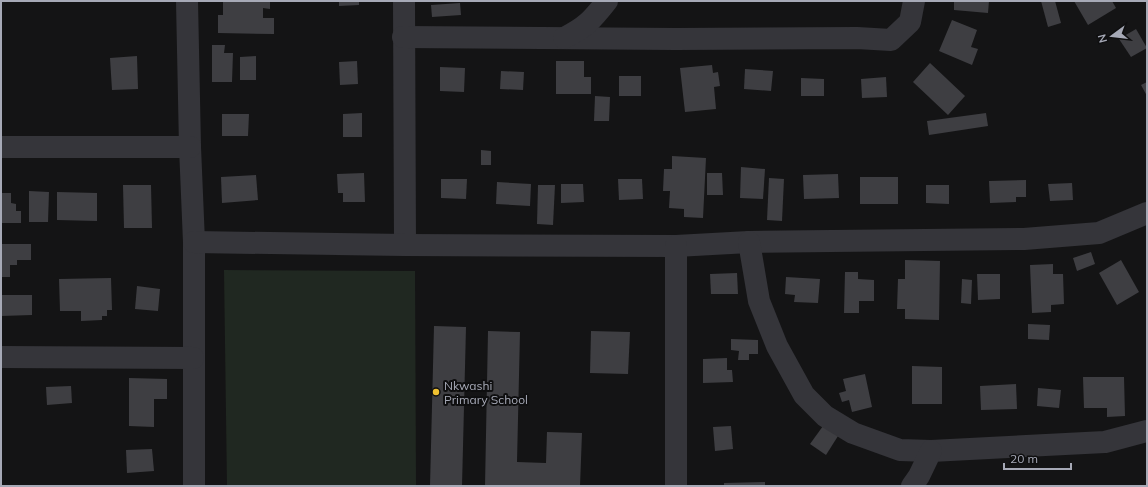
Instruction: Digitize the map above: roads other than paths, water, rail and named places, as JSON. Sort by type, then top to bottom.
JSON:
[{"type":"street","points":[[187,1],[190,147],[194,242],[194,486]]},
{"type":"street","points":[[404,1],[405,245]]},
{"type":"street","points":[[564,38],[590,23],[606,1]]},
{"type":"street","points":[[403,37],[676,39],[857,38],[891,40],[910,22],[914,1]]},
{"type":"street","points":[[1,147],[190,147]]},
{"type":"street","points":[[194,242],[405,245],[676,246],[749,242],[1024,239],[1099,233],[1147,213]]},
{"type":"street","points":[[749,242],[759,301],[777,346],[804,394],[825,416],[853,433],[900,450],[932,451],[1105,442],[1147,431]]},
{"type":"street","points":[[676,246],[676,486]]},
{"type":"street","points":[[1,357],[193,358]]},
{"type":"street","points":[[912,486],[932,451]]},
{"type":"place","name":"Nkwashi Primary School","points":[[436,392]]}]
